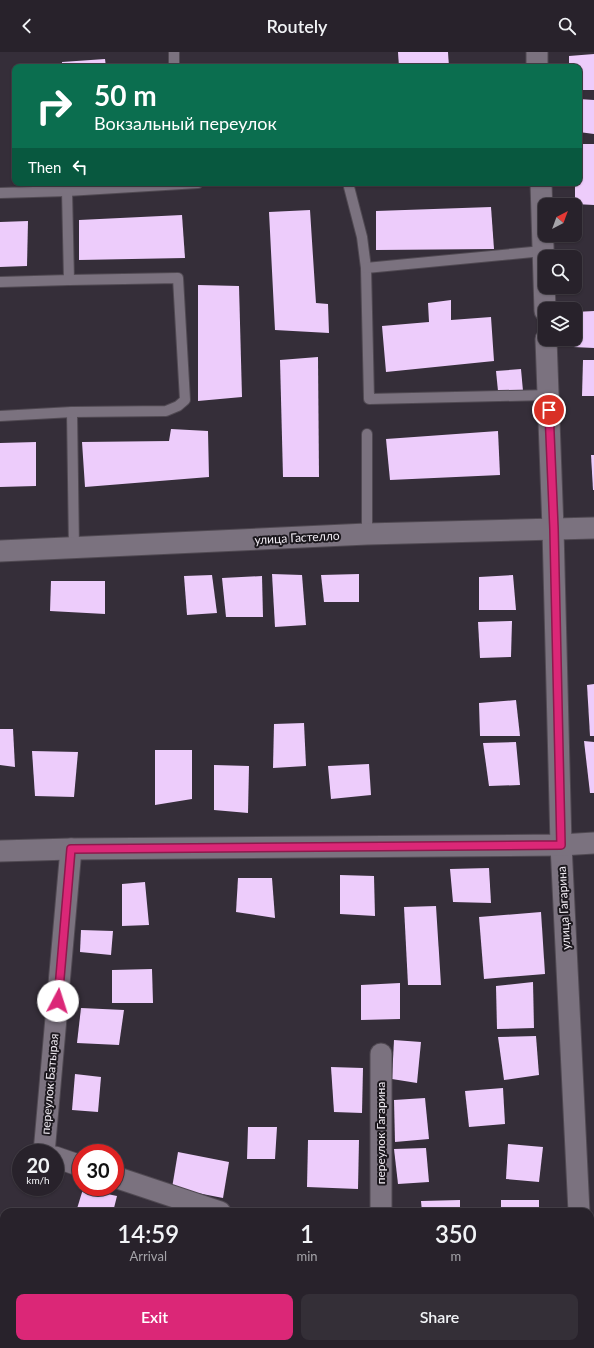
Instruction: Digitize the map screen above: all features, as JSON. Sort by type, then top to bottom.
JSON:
[{"type":"street","points":[[537,52],[537,64]]},
{"type":"street","points":[[541,186],[543,250]]},
{"type":"street","name":"улица Гагарина","points":[[546,346],[554,529],[561,845],[579,1208]]},
{"type":"street","name":"улица Гастелло","points":[[0,551],[368,534],[594,528]]},
{"type":"street","points":[[0,851],[71,849],[561,845],[594,843]]},
{"type":"street","name":"переулок Батырая","points":[[45,1144],[71,849]]},
{"type":"street","name":"переулок Гагарина","points":[[381,1054],[381,1208]]},
{"type":"street","points":[[124,1180],[208,1208]]},
{"type":"lane","points":[[174,52],[174,64]]},
{"type":"lane","points":[[0,193],[67,191],[146,186]]},
{"type":"lane","points":[[349,186],[362,237],[366,268],[369,399],[548,395]]},
{"type":"lane","points":[[67,191],[69,280]]},
{"type":"lane","points":[[366,268],[538,251]]},
{"type":"lane","points":[[0,282],[178,278],[185,400],[178,406],[166,411],[72,412],[0,416]]},
{"type":"lane","points":[[72,412],[74,548]]},
{"type":"lane","points":[[367,434],[368,534]]},
{"type":"building","points":[[398,52],[448,52],[449,64],[399,64]]},
{"type":"building","points":[[594,54],[594,90],[582,90],[582,64],[569,64],[569,56]]},
{"type":"building","points":[[105,59],[106,64],[62,64],[62,62]]},
{"type":"building","points":[[582,99],[594,100],[594,134],[582,132]]},
{"type":"building","points":[[582,144],[594,144],[594,205],[582,204],[582,198],[575,198],[575,186],[582,186]]},
{"type":"building","points":[[491,207],[494,249],[376,250],[376,211]]},
{"type":"building","points":[[310,210],[316,303],[328,304],[329,333],[275,330],[269,212]]},
{"type":"building","points":[[182,215],[185,258],[79,260],[79,220]]},
{"type":"building","points":[[28,221],[27,266],[0,267],[0,222]]},
{"type":"building","points":[[198,285],[239,286],[242,397],[198,401]]},
{"type":"building","points":[[451,300],[451,320],[491,317],[494,361],[386,372],[382,326],[429,322],[428,303]]},
{"type":"building","points":[[594,311],[594,348],[573,347],[582,346],[582,312]]},
{"type":"building","points":[[318,357],[319,477],[283,477],[280,360]]},
{"type":"building","points":[[583,360],[594,360],[594,396],[582,396]]},
{"type":"building","points":[[521,369],[523,391],[498,391],[496,371]]},
{"type":"building","points":[[171,429],[208,431],[209,477],[85,487],[82,442],[169,441]]},
{"type":"building","points":[[498,431],[500,475],[390,480],[386,439]]},
{"type":"building","points":[[36,442],[36,486],[0,487],[0,443]]},
{"type":"building","points":[[591,455],[594,455],[594,490],[593,490]]},
{"type":"building","points":[[272,574],[302,575],[306,625],[275,627]]},
{"type":"building","points":[[359,574],[359,602],[324,602],[321,575]]},
{"type":"building","points":[[212,575],[217,613],[187,615],[184,576]]},
{"type":"building","points":[[513,575],[516,610],[479,610],[479,577]]},
{"type":"building","points":[[262,576],[263,617],[226,617],[222,578]]},
{"type":"building","points":[[51,581],[105,581],[105,614],[50,611]]},
{"type":"building","points":[[512,621],[511,657],[480,658],[478,622]]},
{"type":"building","points":[[594,684],[594,736],[590,736],[587,685]]},
{"type":"building","points":[[516,700],[520,736],[480,736],[479,703]]},
{"type":"building","points":[[304,723],[306,766],[273,768],[274,724]]},
{"type":"building","points":[[0,729],[13,729],[15,767],[0,765]]},
{"type":"building","points":[[584,741],[594,742],[594,793],[590,793]]},
{"type":"building","points":[[516,742],[520,785],[489,786],[483,743]]},
{"type":"building","points":[[155,750],[192,750],[192,799],[155,805]]},
{"type":"building","points":[[32,751],[78,752],[74,797],[35,796]]},
{"type":"building","points":[[369,764],[371,795],[331,799],[328,766]]},
{"type":"building","points":[[214,765],[249,766],[248,813],[214,810]]},
{"type":"building","points":[[489,868],[491,903],[453,902],[450,869]]},
{"type":"building","points":[[340,875],[374,876],[375,916],[340,914]]},
{"type":"building","points":[[238,878],[272,878],[275,918],[236,912]]},
{"type":"building","points":[[145,882],[149,925],[122,926],[122,884]]},
{"type":"building","points":[[436,906],[441,985],[408,985],[404,907]]},
{"type":"building","points":[[541,912],[545,974],[484,979],[479,917]]},
{"type":"building","points":[[81,930],[113,931],[111,955],[80,952]]},
{"type":"building","points":[[152,969],[153,1003],[112,1003],[112,970]]},
{"type":"building","points":[[533,982],[534,1028],[497,1029],[496,986]]},
{"type":"building","points":[[400,983],[400,1019],[361,1020],[361,985]]},
{"type":"building","points":[[81,1008],[124,1010],[119,1045],[77,1043]]},
{"type":"building","points":[[536,1036],[539,1075],[504,1080],[498,1037]]},
{"type":"building","points":[[394,1040],[421,1042],[417,1083],[392,1079]]},
{"type":"building","points":[[331,1067],[363,1068],[362,1113],[334,1112]]},
{"type":"building","points":[[75,1074],[101,1077],[98,1112],[72,1110]]},
{"type":"building","points":[[503,1088],[505,1124],[469,1127],[465,1091]]},
{"type":"building","points":[[425,1098],[429,1139],[395,1142],[394,1100]]},
{"type":"building","points":[[248,1127],[277,1127],[275,1159],[247,1159]]},
{"type":"building","points":[[308,1140],[359,1140],[358,1189],[307,1187]]},
{"type":"building","points":[[508,1144],[543,1147],[539,1182],[506,1179]]},
{"type":"building","points":[[426,1148],[429,1182],[398,1184],[394,1149]]},
{"type":"building","points":[[178,1152],[229,1162],[223,1198],[172,1188]]},
{"type":"building","points":[[81,1196],[117,1196],[114,1208],[77,1208]]},
{"type":"building","points":[[460,1200],[460,1208],[422,1208],[421,1201]]},
{"type":"building","points":[[501,1200],[539,1200],[539,1208],[501,1208]]},
{"type":"route","points":[[58,1001],[71,849],[561,845],[554,529],[549,410]]}]
